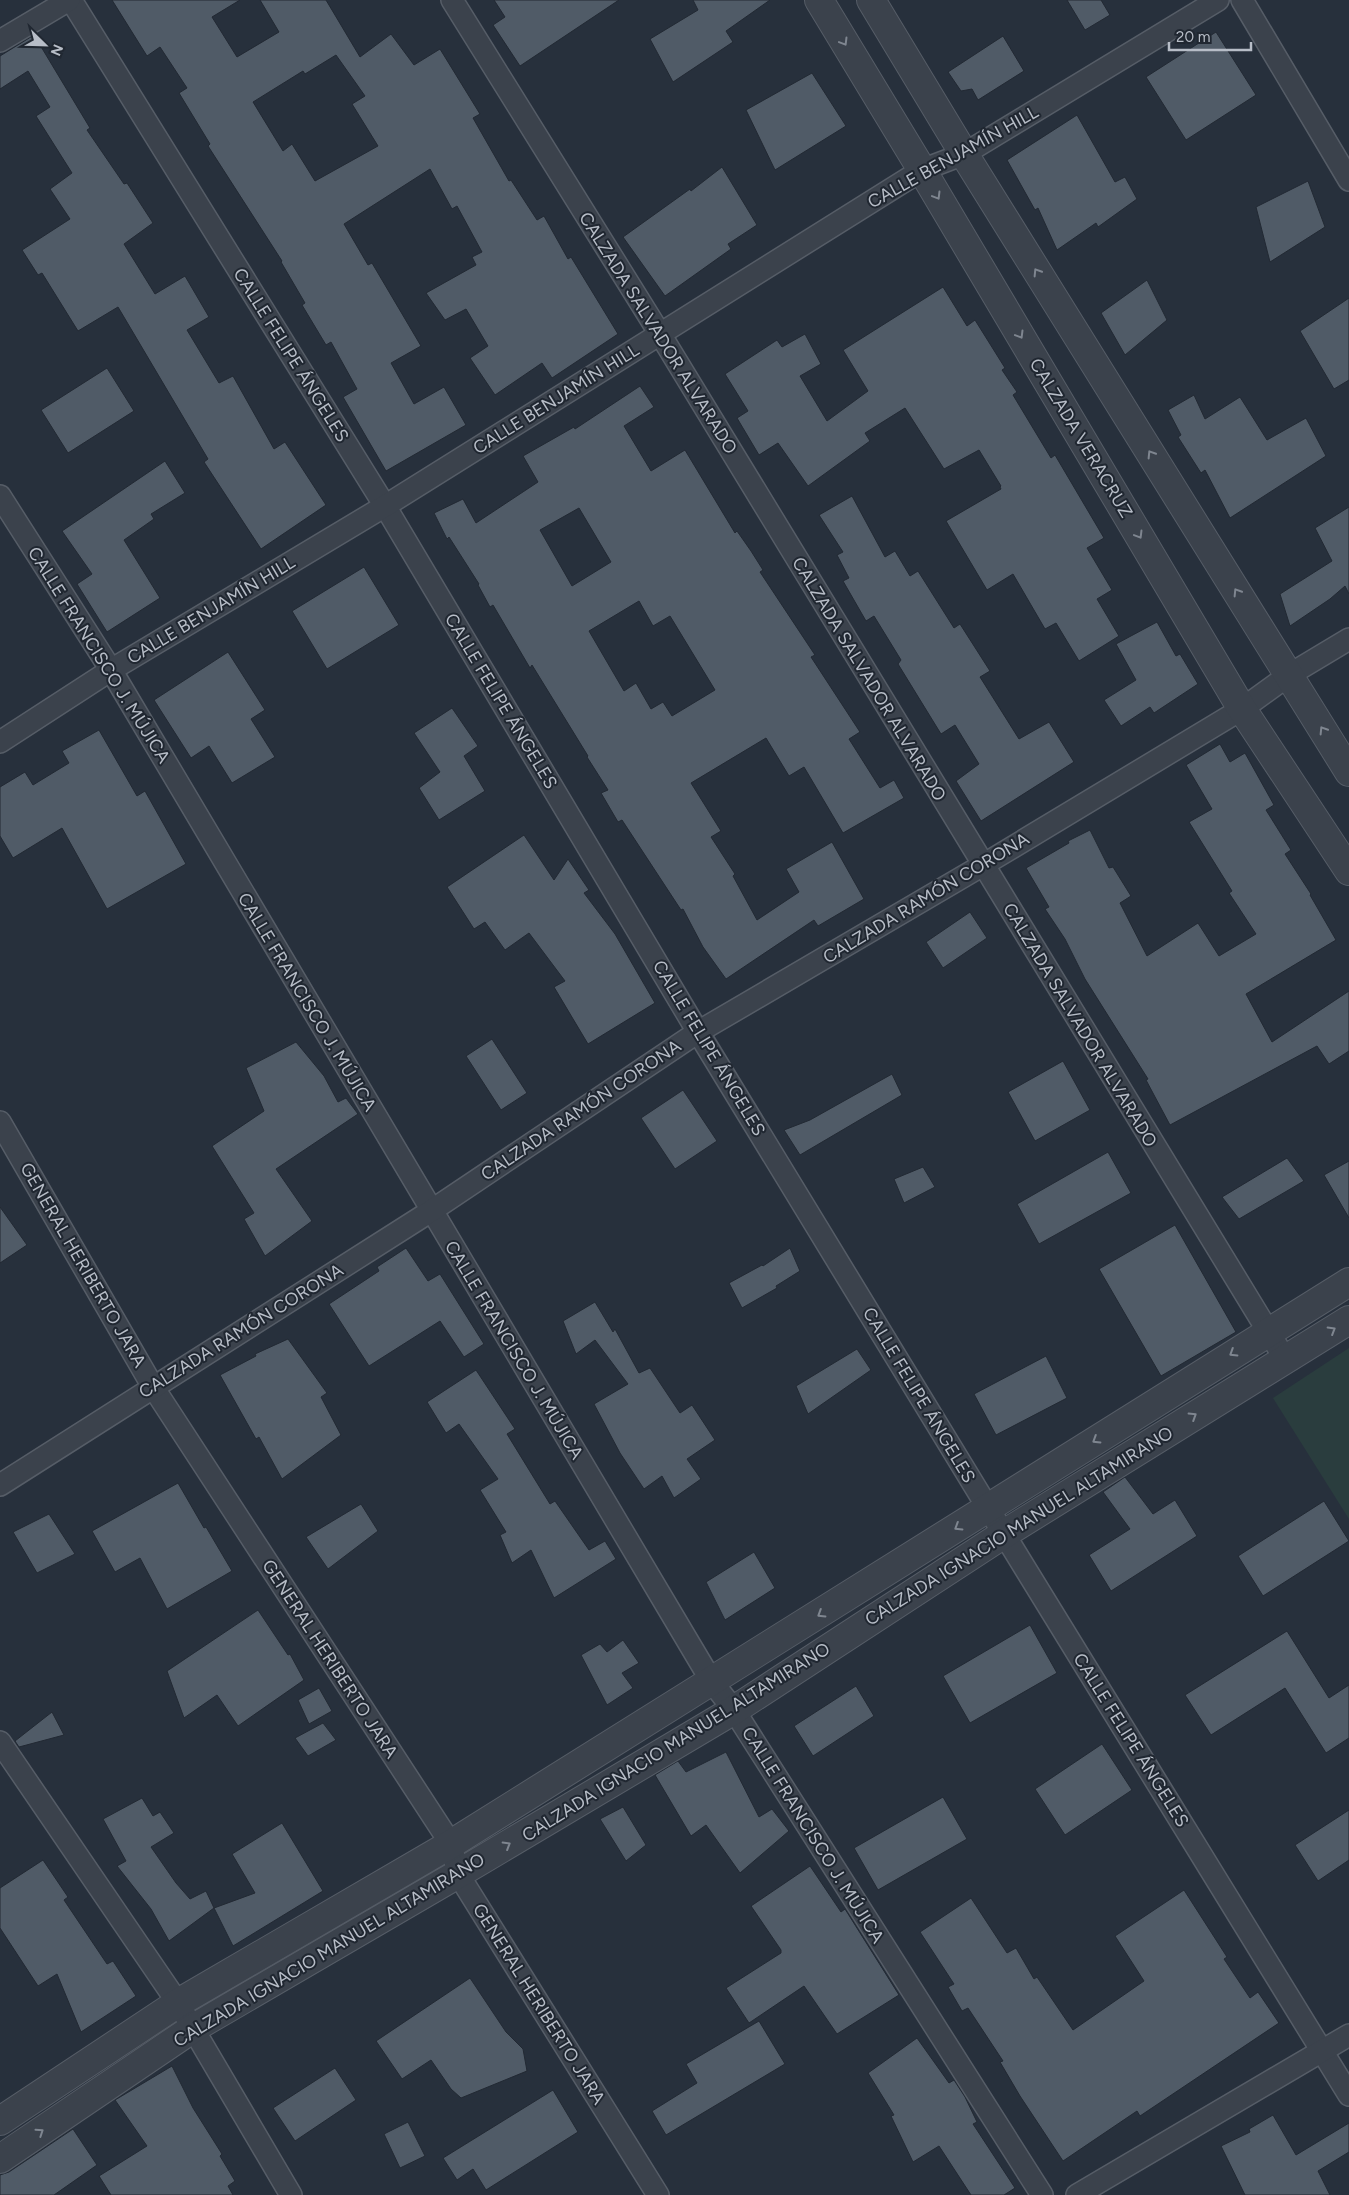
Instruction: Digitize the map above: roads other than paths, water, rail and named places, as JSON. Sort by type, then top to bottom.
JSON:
[{"type":"street","points":[[0,42],[70,0]]},
{"type":"street","name":"CALLE FELIPE ÁNGELES","points":[[70,0],[385,506],[698,1032],[1349,2095]]},
{"type":"street","name":"CALZADA SALVADOR ALVARADO","points":[[452,0],[660,334],[982,865],[1285,1359]]},
{"type":"street","name":"CALZADA VERACRUZ","points":[[819,0],[1242,709],[1349,871]]},
{"type":"street","points":[[871,0],[964,154],[1349,772]]},
{"type":"street","name":"CALLE BENJAMÍN HILL","points":[[0,742],[111,670],[385,506],[922,170],[964,154],[1218,0]]},
{"type":"street","points":[[1242,0],[1349,180]]},
{"type":"street","name":"CALLE FRANCISCO J. MÚJICA","points":[[0,496],[111,670],[712,1682],[734,1710],[1042,2195]]},
{"type":"street","name":"CALZADA RAMÓN CORONA","points":[[0,1485],[431,1211],[698,1032],[1242,709],[1290,675],[1349,639]]},
{"type":"street","name":"GENERAL HERIBERTO JARA","points":[[0,1122],[153,1387],[451,1844],[458,1874],[658,2195]]},
{"type":"street","name":"CALZADA IGNACIO MANUEL ALTAMIRANO","points":[[0,2121],[178,2003],[451,1844],[1349,1282]]},
{"type":"street","name":"CALZADA IGNACIO MANUEL ALTAMIRANO","points":[[0,2159],[192,2029],[734,1710],[1004,1534],[1349,1320]]},
{"type":"street","points":[[0,1742],[178,2003],[291,2195]]},
{"type":"street","points":[[1077,2195],[1323,2052],[1349,2034]]}]
